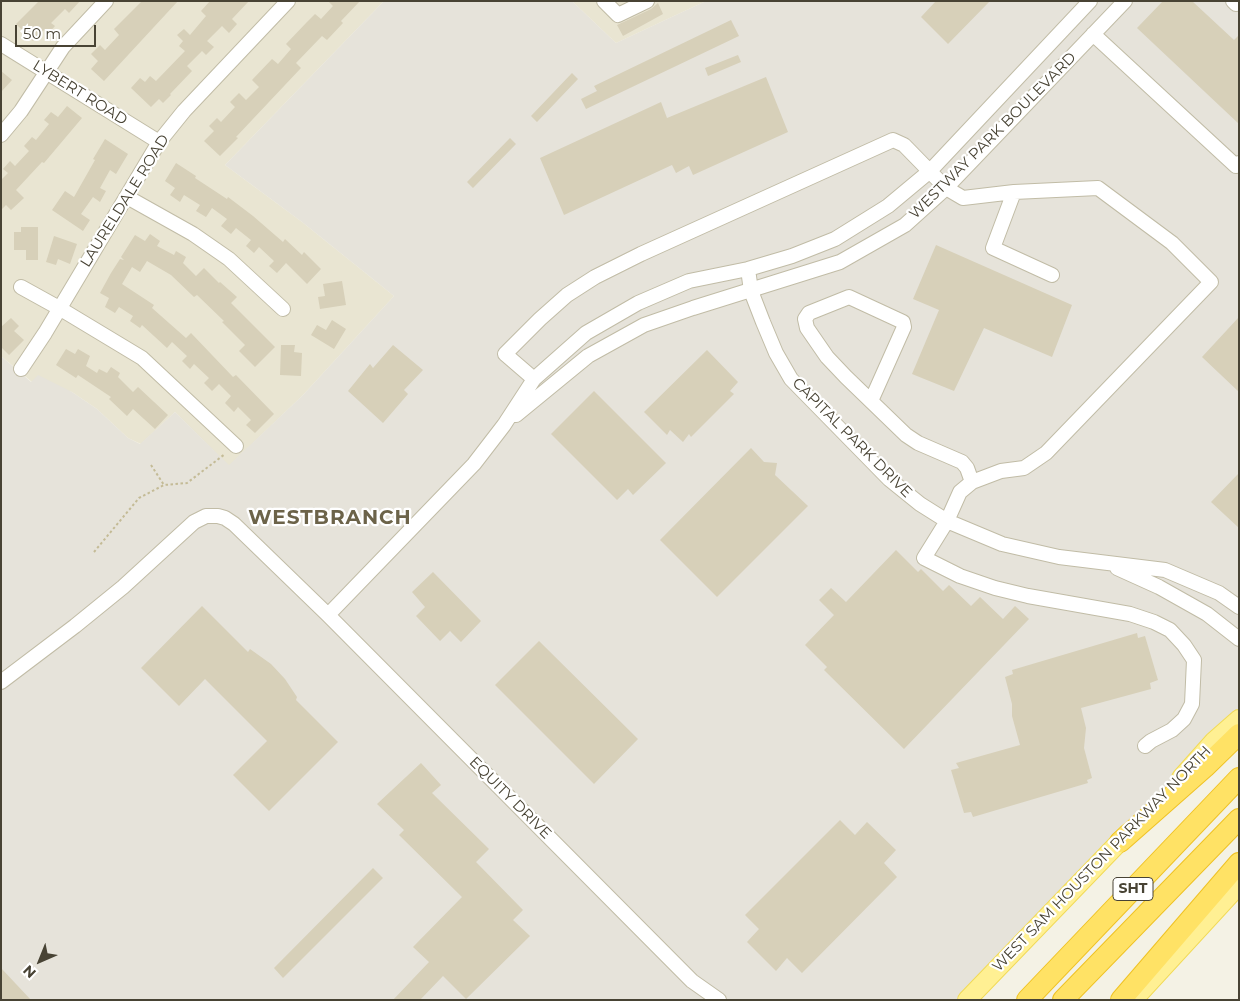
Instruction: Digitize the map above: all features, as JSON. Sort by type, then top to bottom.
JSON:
[{"type":"highway","points":[[1120,842],[1205,767],[1239,734]]},
{"type":"highway","name":"SHT","points":[[1027,1000],[1239,778]]},
{"type":"highway","name":"SHT","points":[[1063,1000],[1239,819]]},
{"type":"highway","points":[[1121,1000],[1239,863]]},
{"type":"main road","name":"WEST SAM HOUSTON PARKWAY NORTH","points":[[968,1000],[1176,784],[1214,741],[1239,719]]},
{"type":"main road","points":[[1133,1000],[1239,885]]},
{"type":"street","points":[[1,135],[21,111],[63,47],[106,1]]},
{"type":"street","name":"LAURELDALE ROAD","points":[[21,369],[127,197],[158,142],[184,111],[288,1]]},
{"type":"street","points":[[604,1],[618,14],[647,1]]},
{"type":"street","name":"WESTWAY PARK BOULEVARD","points":[[328,615],[474,464],[504,425],[534,379],[586,333],[638,303],[689,281],[748,269],[792,256],[835,239],[888,206],[930,171],[1090,1]]},
{"type":"street","name":"WESTWAY PARK BOULEVARD","points":[[504,425],[588,356],[644,325],[840,262],[905,225],[946,188],[1125,1]]},
{"type":"street","points":[[1233,1],[1236,4],[1238,1]]},
{"type":"street","points":[[1093,34],[1236,166],[1239,163]]},
{"type":"street","name":"LYBERT ROAD","points":[[1,44],[158,142]]},
{"type":"street","points":[[534,379],[505,354],[567,295],[596,277],[641,254],[893,140],[904,145],[946,188],[963,198],[1014,192],[1098,188],[1172,243],[1211,282],[1046,453],[1024,468],[1001,471],[972,482],[960,492],[947,521],[924,558],[960,576],[995,588],[1028,596],[1130,614],[1170,630],[1184,645],[1194,660],[1192,704],[1184,719],[1172,730],[1150,741],[1145,746]]},
{"type":"street","points":[[1014,192],[993,248],[1052,276]]},
{"type":"street","points":[[127,197],[193,234],[229,260],[283,309]]},
{"type":"street","name":"CAPITAL PARK DRIVE","points":[[748,269],[751,291],[776,352],[791,379],[889,479],[920,504],[947,521],[1002,544],[1058,557],[1165,570],[1219,593],[1239,607]]},
{"type":"street","points":[[22,287],[142,358],[236,446]]},
{"type":"street","points":[[870,401],[904,327],[903,322],[849,297],[809,313],[805,319],[807,328],[827,357],[870,401],[906,435],[918,443],[962,462],[967,468],[972,482]]},
{"type":"street","points":[[1,682],[75,626],[123,587],[194,522],[206,516],[218,516],[234,524],[328,615]]},
{"type":"street","name":"CAPITAL PARK DRIVE","points":[[1108,563],[1159,587],[1207,614],[1239,638]]},
{"type":"street","name":"EQUITY DRIVE","points":[[328,615],[692,981],[706,1000]]},
{"type":"street","name":"EQUITY DRIVE","points":[[692,981],[718,1000]]},
{"type":"path","points":[[94,552],[139,498],[164,485],[187,483],[236,446]]},
{"type":"path","points":[[151,465],[164,485]]},
{"type":"shaded area","name":"WESTBRANCH","points":[[1,1],[384,1],[225,165],[302,222],[394,296],[303,395],[229,466],[175,412],[141,444],[128,438],[97,409],[72,392],[32,382],[1,356]]},
{"type":"shaded area","points":[[384,1],[572,1],[616,43],[706,1],[1239,1],[1239,720],[968,1000],[1,1000],[1,356],[31,382],[38,375],[72,392],[97,409],[128,438],[140,444],[175,412],[229,465],[303,395],[394,296],[302,222],[225,165]]},
{"type":"shaded area","points":[[572,1],[706,1],[616,43]]},
{"type":"building","points":[[39,1],[80,1],[69,13],[65,9],[51,23],[55,26],[48,34],[44,30],[33,41],[16,24]]},
{"type":"building","points":[[142,1],[178,1],[104,81],[91,69],[98,61],[91,54],[100,45],[105,50],[119,35],[114,29]]},
{"type":"building","points":[[210,1],[249,1],[232,19],[237,24],[229,33],[222,26],[207,41],[214,47],[206,55],[202,51],[187,66],[192,71],[163,103],[159,99],[151,107],[131,88],[140,78],[145,82],[150,76],[156,81],[185,51],[179,46],[183,41],[177,35],[184,29],[190,35],[206,16],[201,11]]},
{"type":"building","points":[[328,1],[360,1],[341,21],[343,23],[327,40],[322,36],[296,63],[301,68],[220,156],[204,141],[214,131],[209,126],[217,118],[221,122],[235,107],[230,102],[239,93],[246,100],[259,87],[252,80],[272,59],[278,64],[291,49],[286,44],[315,14],[321,19],[333,6]]},
{"type":"building","points":[[936,1],[990,1],[948,44],[921,17]]},
{"type":"building","points":[[1163,1],[1192,1],[1234,40],[1239,35],[1239,124],[1137,28]]},
{"type":"building","points":[[658,3],[663,14],[623,36],[617,25],[651,9]]},
{"type":"building","points":[[731,20],[739,36],[586,109],[581,99],[597,91],[594,86]]},
{"type":"building","points":[[738,55],[741,62],[708,76],[705,68]]},
{"type":"building","points":[[1,71],[12,80],[1,92]]},
{"type":"building","points":[[572,73],[578,79],[537,122],[531,116]]},
{"type":"building","points":[[766,77],[788,132],[693,175],[689,166],[676,173],[672,165],[564,215],[540,158],[661,102],[667,118]]},
{"type":"building","points":[[67,106],[82,118],[44,163],[42,162],[16,190],[24,198],[11,210],[6,205],[1,210],[1,180],[8,173],[3,169],[10,161],[15,166],[29,151],[24,146],[32,137],[36,140],[49,124],[44,120],[51,112],[58,117]]},
{"type":"building","points":[[510,138],[516,144],[473,188],[467,182]]},
{"type":"building","points":[[105,139],[128,154],[116,174],[110,170],[100,188],[106,191],[100,202],[93,197],[81,214],[90,220],[83,231],[52,210],[65,191],[74,197]]},
{"type":"building","points":[[176,163],[227,199],[228,197],[283,242],[285,239],[302,255],[304,252],[321,269],[307,284],[286,263],[277,273],[269,266],[274,261],[259,247],[254,253],[246,246],[251,240],[236,228],[231,234],[221,226],[227,219],[212,208],[206,217],[196,211],[200,205],[184,195],[180,202],[170,195],[175,188],[165,181]]},
{"type":"building","points":[[21,227],[38,227],[38,260],[26,260],[26,250],[14,250],[14,232],[21,232]]},
{"type":"building","points":[[150,234],[160,241],[157,246],[174,255],[176,251],[186,257],[183,263],[196,276],[204,268],[237,297],[231,303],[275,347],[255,367],[239,351],[245,345],[222,322],[224,321],[197,295],[194,297],[171,275],[147,261],[140,272],[132,267],[122,284],[154,305],[152,308],[186,338],[191,333],[233,377],[236,375],[274,414],[255,433],[246,425],[251,420],[238,407],[234,412],[225,403],[231,396],[219,384],[212,391],[204,383],[209,378],[194,364],[190,369],[182,361],[187,356],[172,342],[167,348],[142,325],[140,328],[130,321],[133,316],[119,307],[115,313],[105,307],[109,298],[100,293],[111,273],[120,259],[124,260],[121,257],[135,235],[145,241]]},
{"type":"building","points":[[54,236],[77,244],[70,264],[58,259],[56,265],[46,262]]},
{"type":"building","points":[[936,245],[1072,305],[1052,357],[984,328],[954,391],[912,374],[939,310],[913,299]]},
{"type":"building","points":[[342,281],[346,305],[320,309],[318,297],[325,296],[323,284]]},
{"type":"building","points":[[1239,317],[1239,392],[1202,357]]},
{"type":"building","points":[[11,318],[19,326],[14,331],[24,340],[9,355],[1,347],[1,327]]},
{"type":"building","points":[[332,320],[346,329],[334,349],[311,335],[317,325],[326,330]]},
{"type":"building","points":[[281,345],[295,345],[294,352],[302,353],[301,376],[280,375]]},
{"type":"building","points":[[393,345],[423,370],[404,390],[408,394],[383,423],[348,391],[370,364],[373,368]]},
{"type":"building","points":[[66,349],[75,354],[78,349],[90,356],[86,366],[97,373],[99,369],[107,373],[111,367],[120,373],[118,377],[133,392],[138,387],[168,415],[155,429],[133,409],[127,416],[109,399],[111,397],[78,375],[76,378],[56,365]]},
{"type":"building","points":[[707,350],[738,382],[730,391],[734,394],[691,437],[689,434],[683,442],[670,430],[667,435],[644,412]]},
{"type":"building","points":[[594,391],[666,463],[633,495],[628,489],[617,500],[551,434]]},
{"type":"building","points":[[751,448],[764,462],[777,463],[775,475],[808,506],[717,597],[660,540]]},
{"type":"building","points":[[1239,473],[1239,528],[1211,502]]},
{"type":"building","points":[[896,550],[918,572],[921,569],[943,591],[949,585],[971,606],[980,597],[1003,619],[1015,606],[1029,619],[904,749],[824,670],[827,667],[805,645],[834,615],[819,600],[831,588],[846,602]]},
{"type":"building","points":[[433,572],[481,621],[461,642],[450,631],[440,641],[416,616],[425,607],[412,592]]},
{"type":"building","points":[[202,606],[248,652],[250,649],[271,664],[285,679],[297,697],[296,700],[338,742],[269,811],[233,775],[267,741],[205,679],[179,706],[141,668]]},
{"type":"building","points":[[1137,633],[1138,638],[1145,636],[1158,680],[1150,683],[1151,689],[1081,708],[1086,728],[1084,748],[1092,778],[1087,780],[1088,783],[973,817],[971,812],[964,813],[951,770],[959,768],[956,763],[1020,745],[1012,716],[1012,704],[1005,677],[1013,674],[1012,670]]},
{"type":"building","points":[[539,641],[638,739],[594,784],[495,685]]},
{"type":"building","points":[[421,763],[441,785],[432,793],[489,849],[476,862],[523,910],[513,920],[530,936],[466,999],[443,976],[420,1000],[393,1000],[429,962],[413,947],[462,897],[399,835],[404,830],[377,804]]},
{"type":"building","points":[[840,820],[855,835],[867,822],[896,850],[884,863],[897,877],[802,973],[787,958],[776,971],[747,942],[759,929],[745,915]]},
{"type":"building","points":[[373,868],[383,878],[283,978],[274,968]]},
{"type":"building","points":[[1,968],[31,1000],[1,1000]]},
{"type":"district","name":"WESTBRANCH","points":[[330,518]]}]
